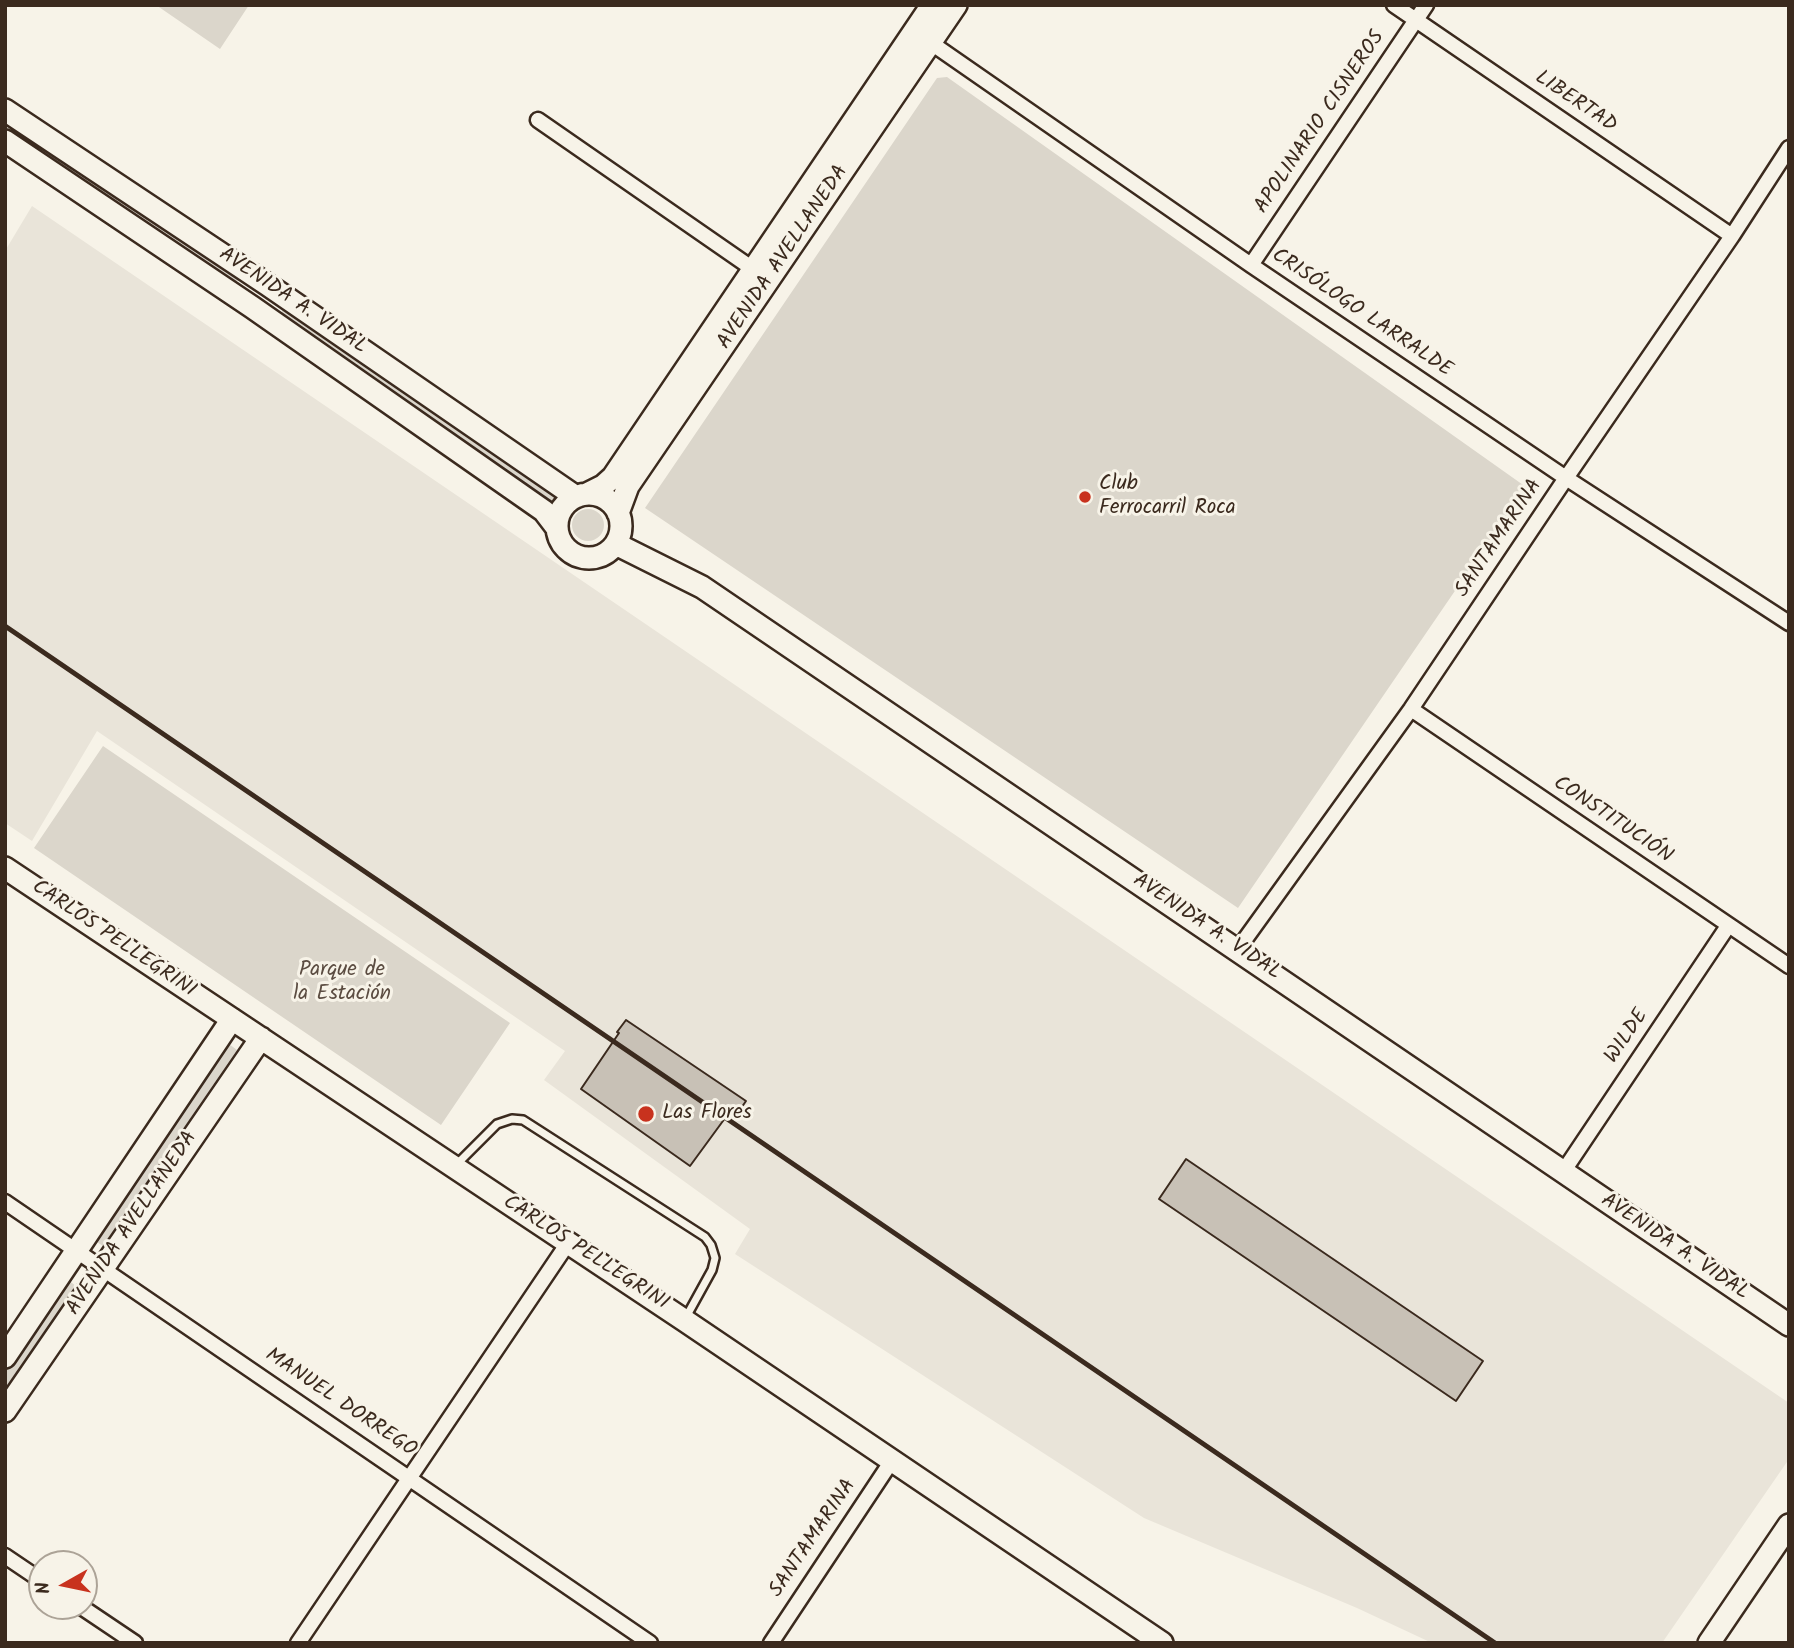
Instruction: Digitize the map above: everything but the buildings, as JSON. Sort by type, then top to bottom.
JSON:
[{"type":"street","name":"AVENIDA AVELLANEDA","points":[[923,37],[932,5]]},
{"type":"street","name":"AVENIDA AVELLANEDA","points":[[618,513],[628,486],[762,274],[923,37],[956,5]]},
{"type":"street","name":"LIBERTAD","points":[[1394,5],[1732,236]]},
{"type":"street","name":"APOLINARIO CISNEROS","points":[[1251,265],[1426,5]]},
{"type":"street","name":"CRISÓLOGO LARRALDE","points":[[923,37],[1251,265],[1566,478],[1789,623]]},
{"type":"street","name":"AVENIDA A. VIDAL","points":[[5,110],[268,285],[553,483],[581,496]]},
{"type":"street","points":[[538,120],[762,274]]},
{"type":"street","name":"AVENIDA A. VIDAL","points":[[5,141],[252,307],[544,511],[557,528]]},
{"type":"street","name":"SANTAMARINA","points":[[1238,949],[1411,709],[1789,148]]},
{"type":"street","name":"AVENIDA AVELLANEDA","points":[[581,496],[603,486],[613,477],[762,274]]},
{"type":"street","points":[[252,307],[268,285]]},
{"type":"street","points":[[581,496],[605,499],[618,513],[621,523],[616,544],[600,556],[581,558],[564,547],[557,528],[562,510],[581,496]]},
{"type":"street","name":"AVENIDA A. VIDAL","points":[[616,544],[702,587],[1789,1325]]},
{"type":"street","name":"CONSTITUCIÓN","points":[[1411,709],[1789,966]]},
{"type":"street","name":"CARLOS PELLEGRINI","points":[[5,868],[893,1459],[1162,1643]]},
{"type":"street","name":"WILDE","points":[[1563,1172],[1728,926]]},
{"type":"street","name":"AVENIDA AVELLANEDA","points":[[5,1357],[232,1019]]},
{"type":"street","name":"AVENIDA AVELLANEDA","points":[[5,1411],[261,1038]]},
{"type":"street","name":"MANUEL DORREGO","points":[[5,1202],[650,1643]]},
{"type":"street","points":[[298,1643],[568,1243]]},
{"type":"street","name":"SANTAMARINA","points":[[771,1643],[893,1459]]},
{"type":"street","points":[[1709,1643],[1789,1525]]},
{"type":"street","points":[[5,1556],[28,1572]]},
{"type":"street","points":[[98,1618],[135,1643]]},
{"type":"lane","points":[[454,1167],[497,1124],[512,1119],[523,1120],[705,1237],[712,1245],[715,1258],[712,1270],[684,1320]]},
{"type":"shaded area","points":[[32,206],[1789,1403],[1789,1459],[1662,1643],[1432,1643],[1357,1608],[1144,1518],[735,1254],[750,1229],[544,1080],[565,1051],[97,731],[32,841],[5,823],[5,251]]},
{"type":"green space","points":[[156,5],[249,5],[220,49]]},
{"type":"green space","name":"Club Ferrocarril Roca","points":[[947,77],[1526,487],[1238,908],[645,508],[937,78]]},
{"type":"green space","points":[[5,121],[238,280],[234,286],[5,130]]},
{"type":"green space","points":[[283,310],[556,497],[552,503],[279,316]]},
{"type":"green space","points":[[588,509],[599,514],[604,525],[599,536],[588,541],[577,536],[572,525],[577,514]]},
{"type":"green space","name":"Parque de la Estación","points":[[103,746],[510,1023],[441,1125],[34,848]]},
{"type":"green space","points":[[229,1044],[237,1050],[103,1246],[94,1240]]},
{"type":"green space","points":[[68,1280],[76,1286],[5,1389],[5,1372]]},
{"type":"railway","points":[[5,626],[1495,1643]]},
{"type":"place","name":"Club Ferrocarril Roca","points":[[1085,497]]},
{"type":"place","name":"Las Flores","points":[[646,1114]]}]
